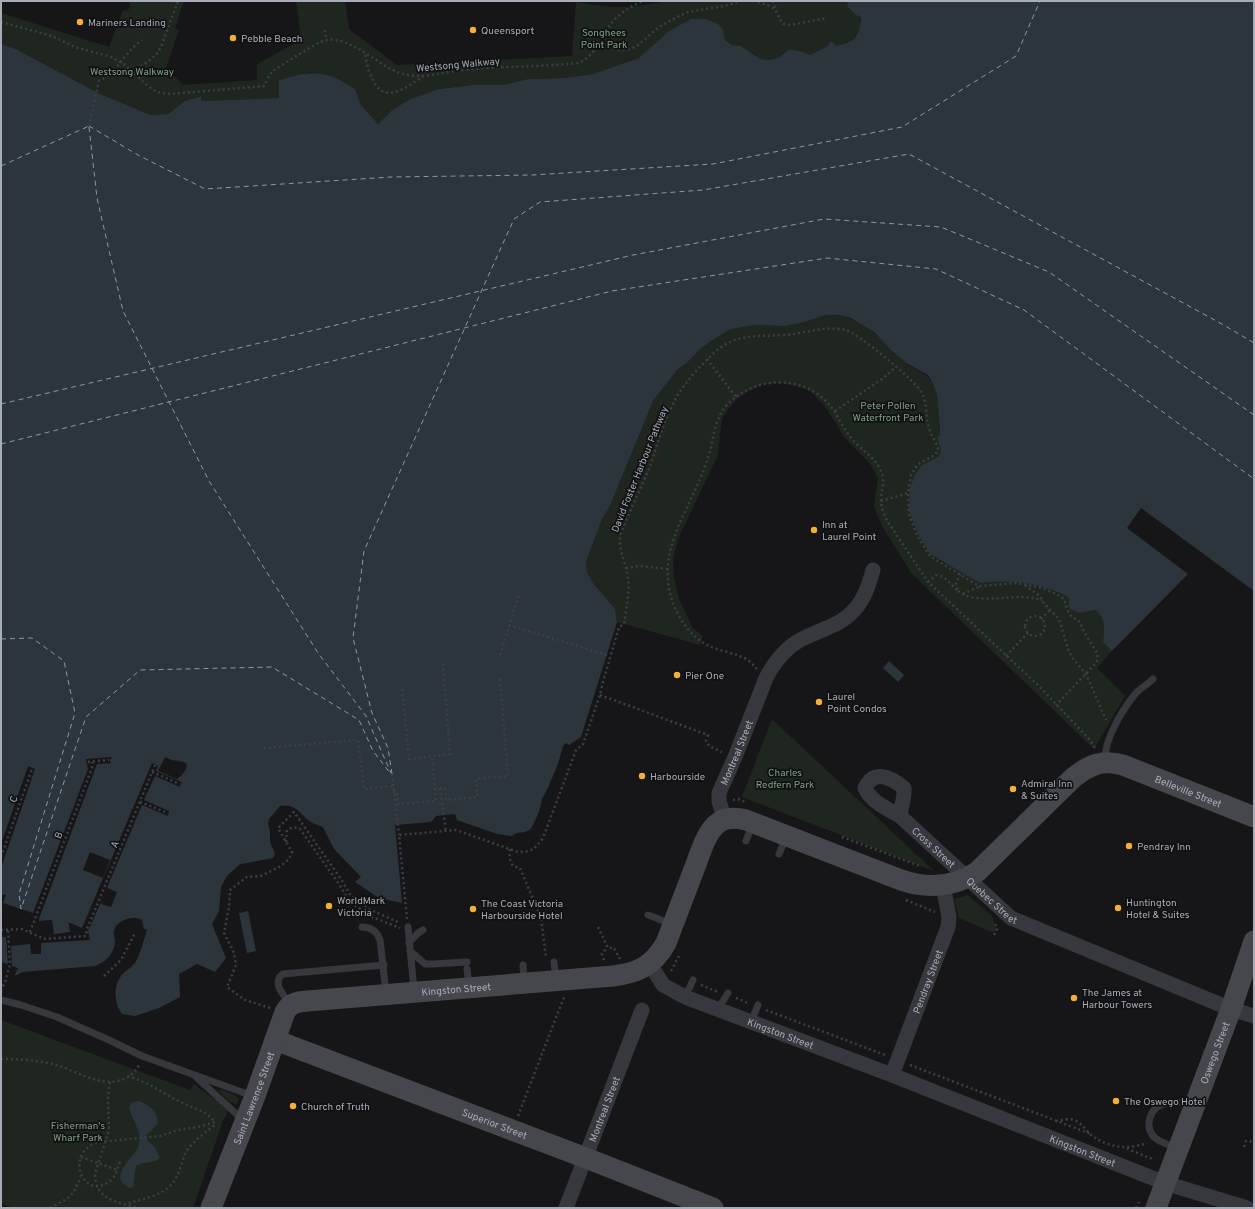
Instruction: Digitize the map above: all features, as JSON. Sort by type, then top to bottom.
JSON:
[{"type":"street","name":"Montreal Street","points":[[726,820],[718,797],[766,678],[778,660],[793,645],[808,636],[834,625],[855,610],[867,591],[873,570]]},
{"type":"street","name":"Belleville Street","points":[[1108,759],[1254,817]]},
{"type":"street","points":[[968,878],[985,866],[1080,772],[1092,765],[1108,759]]},
{"type":"street","name":"Cross Street","points":[[900,816],[968,878]]},
{"type":"street","name":"Quebec Street","points":[[726,820],[741,819],[749,832],[783,845],[912,884],[922,886],[943,885],[968,878],[1011,918],[1231,1010],[1254,1016]]},
{"type":"street","points":[[650,964],[662,950],[670,935],[708,832],[715,824],[726,820]]},
{"type":"street","name":"Pendray Street","points":[[892,1075],[948,927],[949,918],[943,885]]},
{"type":"street","name":"Oswego Street","points":[[1156,1208],[1231,1010],[1254,941]]},
{"type":"street","name":"Kingston Street","points":[[294,1006],[414,992],[468,973],[524,974],[556,971],[622,975],[650,964],[664,985],[686,997],[892,1075],[1165,1183],[1247,1208]]},
{"type":"street","name":"Saint Lawrence Street","points":[[211,1208],[256,1096],[275,1040],[294,1006]]},
{"type":"street","name":"Montreal Street","points":[[566,1208],[642,1010]]},
{"type":"street","name":"Superior Street","points":[[275,1040],[586,1158],[713,1208]]},
{"type":"lane","points":[[1108,759],[1105,754],[1106,747],[1125,707],[1138,692],[1153,679]]},
{"type":"lane","points":[[648,915],[674,924]]},
{"type":"lane","points":[[362,927],[370,928],[378,934],[384,965],[386,995]]},
{"type":"lane","points":[[405,928],[409,943],[414,992]]},
{"type":"lane","points":[[409,943],[418,933],[423,930]]},
{"type":"lane","points":[[410,951],[425,964],[433,964],[468,973]]},
{"type":"lane","points":[[294,1006],[279,989],[278,981],[280,976],[283,974],[384,965]]},
{"type":"lane","points":[[686,997],[692,981]]},
{"type":"lane","points":[[718,1009],[728,994]]},
{"type":"lane","points":[[1,1000],[57,1017],[142,1056],[256,1096]]},
{"type":"lane","points":[[751,1022],[758,1006]]},
{"type":"lane","points":[[194,1074],[245,1122]]},
{"type":"lane","points":[[1178,1148],[1154,1138],[1150,1132],[1150,1115],[1156,1108],[1164,1104],[1195,1104]]},
{"type":"path","points":[[134,73],[156,55],[161,46],[178,1]]},
{"type":"path","name":"Westsong Walkway","points":[[326,40],[349,44],[400,73],[414,76],[425,76],[463,70],[579,63],[589,58],[611,24],[616,19],[626,10],[645,1]]},
{"type":"path","points":[[599,43],[614,49],[630,49],[637,46],[659,27],[688,12],[724,6],[741,1]]},
{"type":"path","points":[[753,1],[773,8],[776,11]]},
{"type":"path","points":[[773,1],[778,17],[784,24],[790,25],[827,18]]},
{"type":"path","points":[[1,22],[52,36],[75,47],[111,57],[122,63],[157,92],[170,94],[264,86],[272,72],[326,40],[324,30]]},
{"type":"path","points":[[89,126],[99,81],[108,77],[142,40]]},
{"type":"path","points":[[365,54],[369,72],[373,81],[378,88],[384,92],[396,92],[425,76]]},
{"type":"path","name":"David Foster Harbour Pathway","points":[[399,835],[456,830],[518,852],[528,852],[538,846],[543,838],[576,750],[583,744],[600,696],[602,682],[620,626],[624,624],[629,593],[626,568],[619,546],[621,533],[679,394],[687,382],[707,359],[728,343],[738,338],[793,335],[822,328],[833,328],[847,331],[856,336],[909,377],[923,393],[928,426],[931,435],[936,442],[938,450],[934,456],[918,464],[911,474],[908,493],[909,515],[915,530],[930,556],[978,585]]},
{"type":"path","points":[[707,359],[736,397]]},
{"type":"path","points":[[834,411],[882,379],[896,367]]},
{"type":"path","points":[[766,678],[748,660],[708,646],[691,633],[678,615],[672,602],[668,569],[673,539],[679,522],[705,467],[719,415],[736,397],[749,389],[760,384],[787,382],[799,385],[824,399],[834,411],[851,438],[869,454],[879,468],[884,484],[881,501],[882,509],[888,522],[928,582],[1040,687],[1108,759]]},
{"type":"path","points":[[881,501],[908,493]]},
{"type":"path","points":[[626,568],[640,566],[668,569]]},
{"type":"path","points":[[958,591],[956,584],[960,574]]},
{"type":"path","points":[[928,582],[936,575],[947,579],[952,587],[963,594],[978,598],[1022,597],[1042,601],[1059,619],[1069,652],[1086,674],[1108,723]]},
{"type":"path","points":[[963,594],[978,585],[1010,583],[1043,588],[1064,599],[1071,616],[1080,622],[1084,632],[1097,653],[1098,659],[1097,662],[1056,705]]},
{"type":"path","points":[[1025,585],[1040,596],[1042,601]]},
{"type":"path","points":[[500,655],[518,595]]},
{"type":"path","points":[[1042,619],[1051,609]]},
{"type":"path","points":[[1028,633],[1025,626],[1028,619],[1034,616],[1042,619]]},
{"type":"path","points":[[1028,633],[1035,635],[1042,632],[1044,625],[1042,619]]},
{"type":"path","points":[[509,625],[607,655]]},
{"type":"path","points":[[1006,656],[1028,633]]},
{"type":"path","points":[[402,689],[409,758],[450,754],[443,664]]},
{"type":"path","points":[[435,789],[445,788],[446,800],[478,797],[476,779],[508,776],[500,677]]},
{"type":"path","points":[[600,696],[708,736],[706,741],[709,746],[735,758]]},
{"type":"path","points":[[264,748],[358,740],[364,789],[393,786]]},
{"type":"path","points":[[393,792],[397,792],[398,804],[436,801],[432,756]]},
{"type":"path","points":[[88,762],[110,760]]},
{"type":"path","name":"B","points":[[30,932],[92,768],[92,762]]},
{"type":"path","name":"A","points":[[30,932],[44,939],[86,936],[87,929],[155,765]]},
{"type":"path","name":"C","points":[[1,857],[32,769]]},
{"type":"path","points":[[152,772],[180,784]]},
{"type":"path","points":[[392,774],[399,835],[405,928]]},
{"type":"path","points":[[440,788],[446,831]]},
{"type":"path","points":[[140,802],[168,813]]},
{"type":"path","points":[[294,1006],[245,1000],[227,987],[236,965],[234,953],[224,933],[229,907],[230,890],[247,877],[261,876],[281,866],[289,859],[292,852],[278,828],[294,812],[341,879],[351,896],[369,909],[405,928]]},
{"type":"path","points":[[286,842],[287,830],[292,827],[300,829],[339,884],[349,901],[370,916],[405,928]]},
{"type":"path","points":[[510,849],[510,862],[512,866],[520,868],[541,918],[556,971],[512,1131]]},
{"type":"path","points":[[902,899],[916,903],[941,914]]},
{"type":"path","points":[[993,917],[997,929],[994,935]]},
{"type":"path","points":[[598,927],[608,948]]},
{"type":"path","points":[[1,991],[10,965],[8,929]]},
{"type":"path","points":[[1,930],[22,929],[30,932]]},
{"type":"path","points":[[104,976],[121,960],[135,933]]},
{"type":"path","points":[[605,963],[602,954],[608,948],[614,948],[620,961]]},
{"type":"path","points":[[679,956],[671,970],[677,976],[728,994],[1053,1121],[1090,1134],[1106,1143],[1127,1148],[1149,1142]]},
{"type":"path","points":[[1,1059],[43,1062],[85,1076],[110,1082],[121,1080],[129,1076],[137,1068],[142,1056]]},
{"type":"path","points":[[50,1208],[70,1197],[77,1187],[81,1177],[79,1166],[81,1157],[86,1148],[91,1144],[106,1141],[160,1136],[178,1130],[198,1127],[215,1122],[207,1114],[129,1076]]},
{"type":"path","points":[[110,1082],[108,1096],[109,1130],[95,1174],[95,1180],[102,1193],[114,1202],[138,1208]]},
{"type":"path","points":[[1053,1121],[1068,1119],[1075,1120],[1090,1134]]},
{"type":"path","points":[[123,1205],[149,1198],[169,1187],[177,1177],[188,1149],[216,1124]]},
{"type":"path","points":[[1244,1147],[1246,1141],[1254,1142]]},
{"type":"path","points":[[1127,1148],[1155,1160]]},
{"type":"path","points":[[81,1157],[117,1170]]},
{"type":"path","points":[[81,1177],[90,1185],[97,1186],[108,1182],[115,1175],[120,1162]]},
{"type":"green space","name":"Westsong Walkway","points":[[131,1],[184,1],[175,28],[179,30],[166,68],[183,85],[257,80],[257,64],[301,40],[296,1],[345,1],[349,29],[397,65],[572,56],[576,2],[612,7],[631,7],[668,1],[848,1],[847,6],[861,17],[862,21],[854,39],[839,46],[828,46],[810,55],[790,49],[778,58],[769,60],[760,59],[741,46],[732,45],[725,40],[723,30],[652,48],[639,58],[593,74],[564,78],[528,79],[503,85],[473,85],[439,89],[410,99],[392,110],[378,124],[361,105],[355,89],[312,72],[279,80],[280,98],[201,101],[201,96],[185,101],[168,114],[151,115],[100,94],[16,49],[1,44],[1,13],[109,47],[123,10],[128,11]]},
{"type":"green space","name":"Peter Pollen Waterfront Park","points":[[826,315],[848,318],[864,325],[878,336],[907,364],[928,377],[933,384],[938,401],[940,435],[937,437],[941,451],[939,456],[919,468],[912,481],[909,501],[918,534],[930,554],[978,582],[1014,582],[1035,585],[1056,591],[1066,596],[1069,599],[1069,608],[1076,612],[1082,613],[1095,610],[1099,613],[1104,624],[1103,642],[1112,651],[1097,668],[1125,696],[1094,749],[911,573],[882,526],[874,506],[878,479],[875,472],[870,464],[843,436],[824,405],[810,391],[795,385],[778,383],[762,385],[737,399],[729,408],[722,419],[718,455],[678,539],[673,559],[674,578],[679,599],[693,628],[703,636],[700,645],[617,622],[616,616],[587,572],[586,562],[602,519],[610,506],[653,401],[677,370],[687,363],[710,341],[729,330],[755,325],[785,326]]},
{"type":"green space","name":"Charles Redfern Park","points":[[772,719],[934,871],[742,797]]},
{"type":"green space","points":[[968,895],[992,916],[996,929],[994,933],[959,918],[954,899]]},
{"type":"green space","name":"Fisherman's Wharf Park","points":[[1,1020],[190,1090],[194,1084],[211,1097],[229,1104],[226,1117],[224,1118],[193,1208],[13,1208],[1,1203]]},
{"type":"green space","points":[[220,1089],[235,1095],[239,1099],[237,1104],[227,1099],[219,1091]]},
{"type":"shaded area","points":[[848,1],[1254,1],[1254,591],[1141,508],[1127,528],[1188,574],[1112,651],[1103,642],[1104,624],[1099,613],[1095,610],[1082,613],[1077,612],[1069,608],[1069,599],[1066,596],[1056,591],[1035,585],[1014,582],[978,582],[930,554],[918,534],[909,511],[910,488],[914,476],[921,466],[939,456],[941,451],[937,437],[940,435],[940,432],[937,395],[928,375],[906,363],[874,332],[851,318],[837,315],[826,315],[785,326],[755,325],[729,330],[700,349],[687,363],[677,370],[653,401],[610,506],[602,519],[586,562],[587,572],[593,583],[615,609],[617,622],[581,737],[569,745],[566,743],[563,746],[558,764],[542,799],[539,812],[531,829],[511,836],[497,834],[457,820],[455,814],[436,816],[431,822],[395,825],[402,903],[379,898],[355,882],[361,877],[334,849],[323,827],[311,822],[291,806],[280,806],[269,819],[268,824],[270,831],[270,842],[275,854],[273,858],[240,864],[227,876],[221,887],[219,911],[212,924],[226,958],[215,972],[197,964],[179,974],[180,997],[159,1008],[135,1016],[122,1014],[119,1010],[116,1000],[118,980],[135,963],[147,930],[144,929],[142,920],[135,918],[124,920],[116,926],[114,932],[115,941],[113,950],[103,962],[95,966],[22,972],[17,975],[1,977],[1,44],[16,49],[100,94],[151,115],[168,114],[185,101],[201,96],[201,101],[279,98],[279,80],[298,75],[317,73],[333,77],[355,89],[361,105],[378,124],[392,110],[410,99],[439,89],[473,85],[503,85],[528,79],[564,78],[593,74],[639,58],[669,31],[691,19],[705,19],[718,24],[723,29],[725,40],[732,45],[741,46],[760,59],[769,60],[778,58],[790,49],[810,55],[828,46],[830,42],[833,42],[835,46],[837,46],[854,39],[858,32],[861,17],[856,15],[847,6]]},
{"type":"shaded area","points":[[889,661],[904,675],[898,682],[883,668]]},
{"type":"shaded area","points":[[248,911],[256,951],[247,953],[239,913]]},
{"type":"shaded area","points":[[139,1101],[146,1104],[155,1112],[158,1119],[158,1123],[146,1136],[148,1141],[155,1147],[160,1158],[155,1161],[142,1163],[136,1166],[133,1187],[130,1188],[123,1184],[120,1178],[124,1167],[139,1145],[140,1140],[138,1131],[129,1109],[131,1103]]},
{"type":"pier","points":[[1177,587],[1178,587],[1119,647]]},
{"type":"pier","points":[[111,757],[112,759],[110,759],[110,762],[112,763],[97,764],[39,921],[52,920],[54,934],[70,932],[68,922],[82,928],[152,763],[158,766],[156,771],[182,782],[180,787],[155,776],[144,800],[169,811],[168,816],[142,805],[107,888],[117,892],[111,907],[101,904],[102,900],[88,931],[90,940],[41,943],[41,954],[31,954],[30,944],[11,946],[12,966],[18,968],[14,977],[1,979],[1,962],[8,964],[6,937],[1,937],[1,894],[6,895],[3,903],[33,913],[88,769],[86,759]]},
{"type":"pier","points":[[165,757],[187,764],[182,775],[177,779],[158,771]]},
{"type":"pier","points":[[28,766],[35,769],[1,868],[1,844]]},
{"type":"pier","points":[[90,852],[110,860],[103,878],[83,870]]},
{"type":"ferry route","points":[[89,126],[138,155],[205,189],[391,177],[532,175],[713,164],[902,127],[1016,56],[1040,1]]},
{"type":"ferry route","points":[[1,166],[89,126]]},
{"type":"ferry route","points":[[89,127],[97,198],[123,311],[209,481],[318,653],[366,716],[391,773]]},
{"type":"ferry route","points":[[392,774],[388,748],[372,713],[353,638],[364,551],[514,219],[540,202],[703,190],[909,154],[1222,324],[1254,343]]},
{"type":"ferry route","points":[[1,404],[633,255],[824,219],[941,227],[1049,272],[1254,415]]},
{"type":"ferry route","points":[[1,444],[612,291],[827,258],[936,269],[1024,310],[1254,479]]},
{"type":"ferry route","points":[[1,639],[32,638],[64,661],[75,713],[19,894],[21,909],[86,717],[140,670],[272,667],[359,720],[373,751],[391,774]]},
{"type":"place","name":"Mariners Landing","points":[[80,22]]},
{"type":"place","name":"Queensport","points":[[473,30]]},
{"type":"place","name":"Pebble Beach","points":[[233,38]]},
{"type":"place","name":"Inn at Laurel Point","points":[[814,530]]},
{"type":"place","name":"Pier One","points":[[677,675]]},
{"type":"place","name":"Laurel Point Condos","points":[[819,702]]},
{"type":"place","name":"Harbourside","points":[[642,776]]},
{"type":"place","name":"Admiral Inn & Suites","points":[[1013,789]]},
{"type":"place","name":"Pendray Inn","points":[[1129,846]]},
{"type":"place","name":"WorldMark Victoria","points":[[329,906]]},
{"type":"place","name":"Huntington Hotel & Suites","points":[[1118,908]]},
{"type":"place","name":"The Coast Victoria Harbourside Hotel","points":[[473,909]]},
{"type":"place","name":"The James at Harbour Towers","points":[[1074,998]]},
{"type":"place","name":"The Oswego Hotel","points":[[1116,1101]]},
{"type":"place","name":"Church of Truth","points":[[293,1106]]},
{"type":"park label","name":"Songhees Point Park","points":[[604,38]]}]
